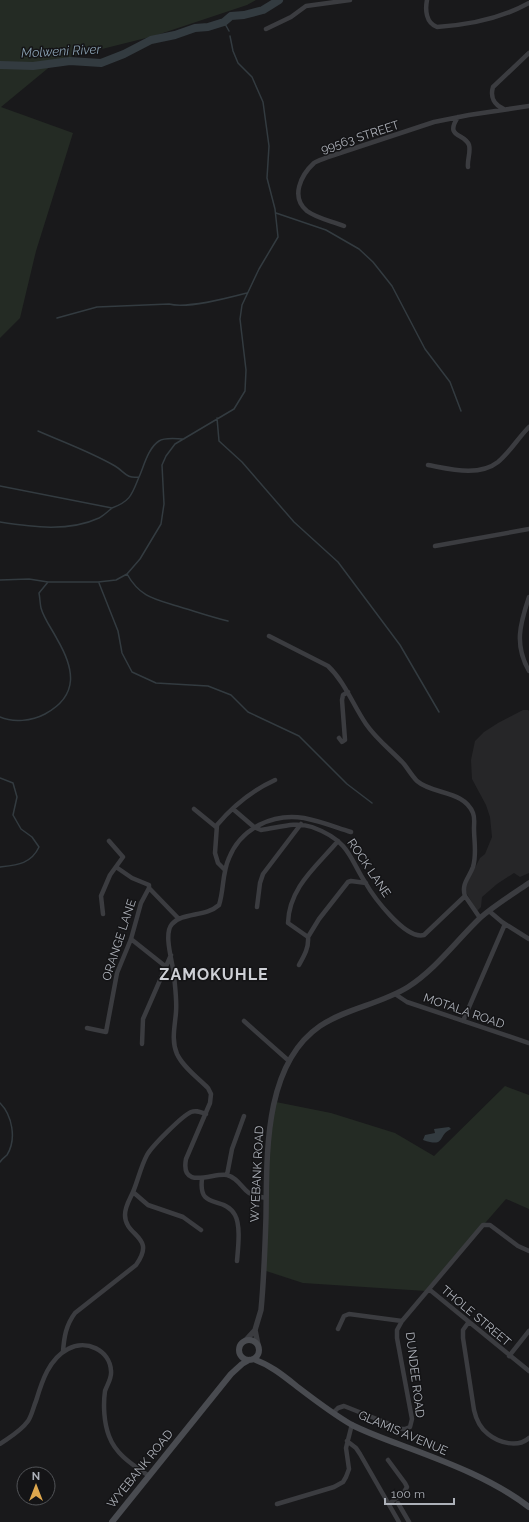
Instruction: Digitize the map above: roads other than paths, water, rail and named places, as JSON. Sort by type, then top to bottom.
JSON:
[{"type":"main road","points":[[245,1341],[252,1341],[258,1348],[257,1356],[251,1360],[244,1358],[240,1354],[240,1346],[245,1341]]},
{"type":"main road","name":"GLAMIS AVENUE","points":[[258,1348],[274,1369]]},
{"type":"main road","name":"WYEBANK ROAD","points":[[231,1374],[240,1354]]},
{"type":"main road","name":"GLAMIS AVENUE","points":[[251,1360],[264,1363],[274,1369],[333,1413],[352,1424],[470,1474],[513,1496],[529,1507]]},
{"type":"main road","name":"WYEBANK ROAD","points":[[112,1522],[231,1374],[242,1364],[251,1360]]},
{"type":"street","points":[[266,29],[291,17],[306,6],[350,0]]},
{"type":"street","points":[[427,0],[426,12],[432,25],[437,28],[473,22],[513,12],[529,3]]},
{"type":"street","points":[[505,110],[496,105],[493,100],[493,87],[529,53]]},
{"type":"street","name":"99563 STREET","points":[[344,226],[315,215],[304,207],[298,198],[299,186],[315,163],[328,157],[434,122],[529,106]]},
{"type":"street","points":[[458,117],[454,123],[454,130],[456,135],[466,140],[468,144],[470,150],[468,167]]},
{"type":"street","points":[[428,465],[470,471],[493,465],[506,454],[529,427]]},
{"type":"street","points":[[435,546],[529,529]]},
{"type":"street","points":[[529,598],[520,630],[519,643],[520,651],[529,671]]},
{"type":"street","points":[[268,636],[328,666],[348,692],[370,730],[421,784],[461,799],[472,809],[475,819],[476,848],[472,868],[464,885],[466,896],[480,918]]},
{"type":"street","points":[[339,738],[342,742],[345,740],[342,700],[343,695],[348,692]]},
{"type":"street","points":[[225,870],[218,863],[215,853],[216,827],[233,809],[261,787],[275,780]]},
{"type":"street","points":[[194,809],[216,827]]},
{"type":"street","points":[[233,809],[254,828]]},
{"type":"street","points":[[266,1198],[248,1192],[235,1179],[227,1175],[202,1179],[194,1178],[185,1168],[188,1152],[210,1103],[210,1091],[180,1060],[175,1045],[174,1032],[176,998],[168,934],[172,924],[179,919],[212,911],[219,905],[228,858],[238,841],[254,828],[266,821],[296,817],[351,832]]},
{"type":"street","points":[[257,907],[260,883],[263,874],[301,824]]},
{"type":"street","name":"ROCK LANE","points":[[254,828],[261,830],[301,824],[322,831],[338,841],[349,853],[366,884],[390,916],[414,935],[422,936],[466,896]]},
{"type":"street","points":[[102,914],[101,896],[110,875],[123,857],[109,841]]},
{"type":"street","points":[[308,936],[288,923],[293,899],[299,886],[338,841]]},
{"type":"street","points":[[116,867],[132,878],[149,886],[179,919]]},
{"type":"street","points":[[299,965],[307,949],[308,936],[319,919],[348,882],[351,881],[366,884]]},
{"type":"street","name":"WYEBANK ROAD","points":[[258,1348],[255,1330],[261,1303],[269,1131],[280,1084],[289,1061],[302,1043],[320,1027],[335,1018],[408,987],[426,972],[480,918],[529,883]]},
{"type":"street","name":"ORANGE LANE","points":[[87,1028],[106,1032],[117,973],[131,939],[141,904],[149,886]]},
{"type":"street","points":[[489,911],[505,924],[529,939]]},
{"type":"street","points":[[462,1021],[505,924]]},
{"type":"street","points":[[131,939],[165,966]]},
{"type":"street","points":[[142,1044],[143,1019],[171,955]]},
{"type":"street","name":"MOTALA ROAD","points":[[394,994],[408,1002],[529,1043]]},
{"type":"street","points":[[244,1021],[289,1061]]},
{"type":"street","points":[[63,1352],[65,1332],[75,1313],[136,1265],[142,1256],[143,1245],[141,1240],[127,1224],[125,1216],[127,1205],[146,1156],[178,1121],[190,1113],[198,1111],[206,1114]]},
{"type":"street","points":[[227,1175],[232,1149],[244,1116]]},
{"type":"street","points":[[202,1179],[202,1191],[206,1199],[227,1206],[236,1216],[238,1224],[237,1261]]},
{"type":"street","points":[[133,1192],[148,1205],[183,1218],[201,1230]]},
{"type":"street","name":"DUNDEE ROAD","points":[[333,1413],[338,1408],[344,1406],[405,1429],[410,1427],[412,1419],[397,1333],[402,1321],[430,1290],[480,1227],[490,1225],[518,1246],[529,1251]]},
{"type":"street","name":"THOLE STREET","points":[[430,1290],[529,1371]]},
{"type":"street","points":[[338,1329],[344,1316],[348,1314],[402,1321]]},
{"type":"street","points":[[468,1322],[463,1330],[463,1338],[477,1421],[489,1435],[504,1443],[521,1443],[529,1438]]},
{"type":"street","name":"WYEBANK ROAD","points":[[245,1341],[255,1330]]},
{"type":"street","points":[[509,1356],[529,1331]]},
{"type":"street","points":[[0,1444],[22,1428],[27,1422],[31,1415],[44,1376],[49,1368],[63,1352],[71,1347],[84,1345],[96,1348],[105,1356],[110,1366],[111,1372],[104,1397],[106,1427],[109,1436],[119,1454],[149,1476]]},
{"type":"street","points":[[277,1504],[316,1493],[340,1484],[346,1477],[349,1469],[346,1448],[352,1424]]},
{"type":"street","points":[[347,1441],[356,1448],[360,1454],[399,1522]]},
{"type":"street","points":[[388,1460],[405,1482],[407,1487],[404,1492],[389,1504]]},
{"type":"street","points":[[398,1503],[409,1522]]},
{"type":"waterway","name":"Molweni River","points":[[0,65],[33,66],[70,61],[101,63],[124,54],[151,40],[175,35],[195,28],[208,27],[224,22],[231,16],[244,15],[263,10],[279,0]]},
{"type":"waterway","points":[[224,22],[229,31]]},
{"type":"waterway","points":[[0,717],[17,721],[28,720],[40,716],[56,707],[69,690],[70,670],[67,660],[42,612],[39,593],[48,582],[98,582],[116,580],[127,574],[140,559],[161,524],[164,504],[162,465],[166,456],[175,444],[234,409],[245,391],[246,370],[240,319],[242,305],[259,269],[278,237],[275,209],[267,178],[269,146],[263,102],[252,77],[238,63],[233,51],[230,36]]},
{"type":"waterway","points":[[276,213],[326,230],[359,249],[373,262],[392,286],[425,349],[450,382],[461,411]]},
{"type":"waterway","points":[[57,318],[97,307],[197,304],[247,293]]},
{"type":"waterway","points":[[217,418],[219,441],[242,462],[294,522],[338,562],[400,645],[439,712]]},
{"type":"waterway","points":[[38,431],[96,456],[115,466],[131,477],[139,477],[149,453],[159,441],[168,439],[184,439]]},
{"type":"waterway","points":[[0,486],[112,508],[127,500],[139,477]]},
{"type":"waterway","points":[[0,522],[37,527],[63,527],[87,522],[100,517],[111,509]]},
{"type":"waterway","points":[[127,574],[137,588],[154,599],[228,621]]},
{"type":"waterway","points":[[0,580],[29,579],[48,582]]},
{"type":"waterway","points":[[99,583],[118,631],[122,653],[132,672],[156,683],[208,686],[231,695],[248,712],[299,736],[347,784],[372,803]]},
{"type":"waterway","points":[[0,778],[13,783],[17,797],[13,815],[21,829],[32,837],[39,847],[36,853],[23,863],[0,867]]},
{"type":"waterway","points":[[0,1103],[8,1114],[12,1128],[12,1142],[10,1149],[7,1155],[0,1162]]},
{"type":"district","name":"ZAMOKUHLE","points":[[214,974]]}]
